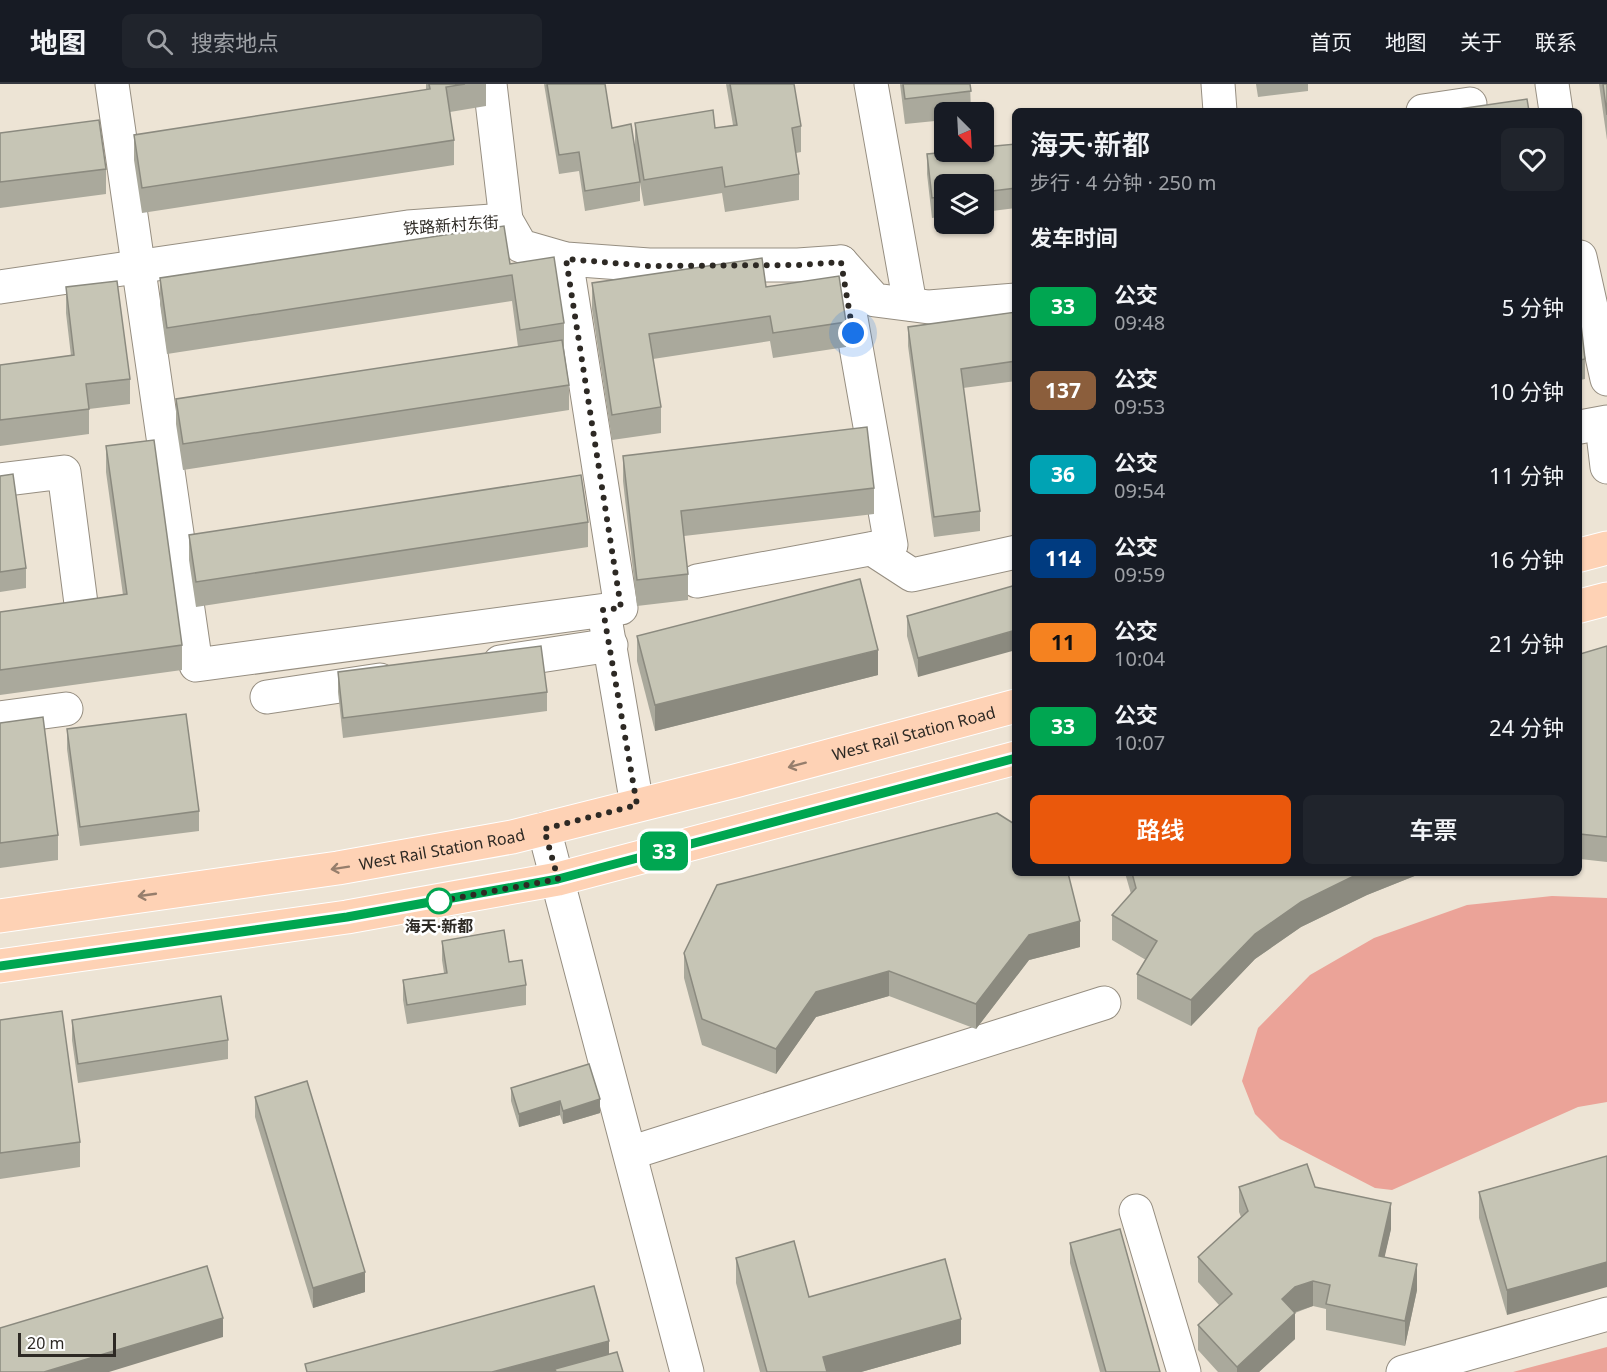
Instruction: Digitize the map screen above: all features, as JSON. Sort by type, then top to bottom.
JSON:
[{"type":"main road","points":[[1582,554],[1607,548]]},
{"type":"main road","points":[[1582,605],[1607,599]]},
{"type":"main road","name":"West Rail Station Road","points":[[0,916],[338,868],[512,837],[1012,707]]},
{"type":"main road","points":[[0,966],[347,917],[558,879],[1012,759]]},
{"type":"street","points":[[112,84],[196,665],[621,608],[566,259]]},
{"type":"street","points":[[490,84],[506,220]]},
{"type":"street","points":[[871,84],[910,304]]},
{"type":"street","points":[[1218,84],[1220,108]]},
{"type":"street","points":[[1552,84],[1556,108]]},
{"type":"street","points":[[1443,108],[1470,104]]},
{"type":"street","name":"铁路新村东街","points":[[0,287],[408,226],[506,220],[521,246],[566,259],[649,266],[798,265],[841,262]]},
{"type":"street","points":[[841,262],[875,300],[929,307],[1012,300]]},
{"type":"street","points":[[697,581],[891,545],[841,262]]},
{"type":"street","points":[[1582,266],[1607,379]]},
{"type":"street","points":[[1582,428],[1607,422]]},
{"type":"street","points":[[1607,437],[1604,442],[1607,467]]},
{"type":"street","points":[[0,480],[64,471],[83,620],[0,633]]},
{"type":"street","points":[[872,549],[912,574],[1012,553]]},
{"type":"street","points":[[603,610],[637,805]]},
{"type":"street","points":[[468,667],[610,645]]},
{"type":"street","points":[[267,698],[409,676]]},
{"type":"street","points":[[0,718],[66,709]]},
{"type":"street","points":[[544,829],[687,1372]]},
{"type":"street","points":[[630,1153],[1104,1003]]},
{"type":"street","points":[[1136,1211],[1184,1372]]},
{"type":"street","points":[[1403,1372],[1607,1314]]},
{"type":"shaded area","points":[[1552,896],[1607,898],[1607,1102],[1578,1107],[1392,1190],[1375,1188],[1280,1139],[1255,1114],[1242,1081],[1258,1028],[1310,975],[1374,938],[1467,905]]},
{"type":"shaded area","points":[[1607,1347],[1607,1372],[1513,1372]]},
{"type":"building","points":[[429,84],[465,84],[446,87],[454,140],[142,188],[134,135],[430,89]]},
{"type":"building","points":[[547,84],[605,84],[612,128],[631,124],[640,182],[585,191],[579,152],[559,155]]},
{"type":"building","points":[[730,84],[794,84],[801,126],[792,128],[799,174],[725,187],[722,167],[644,180],[635,123],[713,110],[715,128],[737,125]]},
{"type":"building","points":[[903,84],[970,84],[971,91],[905,99]]},
{"type":"building","points":[[1603,84],[1607,84],[1607,115]]},
{"type":"building","points":[[1527,99],[1528,108],[1466,108]]},
{"type":"building","points":[[99,120],[106,169],[0,182],[0,133]]},
{"type":"building","points":[[1012,144],[1012,188],[994,191],[994,174],[934,174],[934,198],[932,198],[927,154],[934,153],[934,162],[994,162],[994,146]]},
{"type":"building","points":[[504,226],[510,264],[554,257],[564,323],[520,330],[512,275],[167,328],[160,278]]},
{"type":"building","points":[[762,258],[766,287],[839,276],[846,322],[773,333],[770,316],[649,334],[661,407],[612,415],[592,283]]},
{"type":"building","points":[[117,281],[130,379],[86,384],[89,409],[0,420],[0,365],[74,355],[66,287]]},
{"type":"building","points":[[1012,313],[1012,362],[961,369],[980,511],[934,517],[908,327]]},
{"type":"building","points":[[1582,333],[1585,359],[1582,360]]},
{"type":"building","points":[[562,340],[569,385],[183,444],[176,399]]},
{"type":"building","points":[[867,427],[874,488],[681,511],[688,574],[637,580],[623,456]]},
{"type":"building","points":[[154,440],[182,645],[0,670],[0,612],[127,594],[106,446]]},
{"type":"building","points":[[13,474],[26,568],[0,572],[0,476]]},
{"type":"building","points":[[581,475],[588,522],[196,582],[189,535]]},
{"type":"building","points":[[860,579],[878,650],[655,705],[637,636]]},
{"type":"building","points":[[1012,586],[1012,631],[918,658],[907,616]]},
{"type":"building","points":[[541,646],[547,692],[343,718],[338,672]]},
{"type":"building","points":[[1607,646],[1607,837],[1582,834],[1582,653]]},
{"type":"building","points":[[186,714],[199,811],[80,827],[67,729]]},
{"type":"building","points":[[43,717],[58,835],[0,843],[0,723]]},
{"type":"building","points":[[997,813],[1012,822],[1012,876],[1069,876],[1080,921],[1029,935],[976,1004],[889,971],[816,992],[776,1049],[702,1019],[684,953],[717,885]]},
{"type":"building","points":[[1133,876],[1354,876],[1301,902],[1255,934],[1191,1000],[1137,974],[1157,941],[1112,915],[1136,888]]},
{"type":"building","points":[[504,930],[509,962],[522,960],[526,985],[407,1005],[403,980],[447,973],[442,941]]},
{"type":"building","points":[[221,996],[228,1040],[78,1064],[72,1020]]},
{"type":"building","points":[[62,1011],[80,1142],[0,1153],[0,1020]]},
{"type":"building","points":[[589,1064],[600,1099],[563,1111],[560,1101],[519,1114],[511,1088]]},
{"type":"building","points":[[307,1081],[365,1272],[313,1288],[255,1097]]},
{"type":"building","points":[[1607,1156],[1607,1262],[1507,1290],[1479,1192]]},
{"type":"building","points":[[1307,1164],[1315,1187],[1391,1203],[1379,1256],[1417,1264],[1405,1321],[1326,1304],[1330,1285],[1313,1281],[1295,1287],[1282,1299],[1295,1313],[1237,1367],[1198,1325],[1232,1294],[1198,1257],[1248,1211],[1239,1187]]},
{"type":"building","points":[[1120,1229],[1160,1372],[1106,1372],[1070,1243]]},
{"type":"building","points":[[794,1241],[809,1297],[945,1259],[961,1319],[823,1357],[827,1372],[767,1372],[736,1258]]},
{"type":"building","points":[[207,1266],[223,1318],[44,1372],[0,1372],[0,1328]]},
{"type":"building","points":[[594,1286],[609,1341],[492,1372],[307,1372],[305,1364]]},
{"type":"building","points":[[617,1352],[623,1372],[556,1372],[555,1369]]},
{"type":"bus line","name":"33","points":[[0,966],[347,917],[558,879],[1012,759]]},
{"type":"place","name":"海天·新都","points":[[439,901]]},
{"type":"route","points":[[439,901],[435,902],[558,879],[544,829],[637,805],[603,610],[621,608],[566,259],[649,266],[798,265],[841,262],[853,333]]}]
